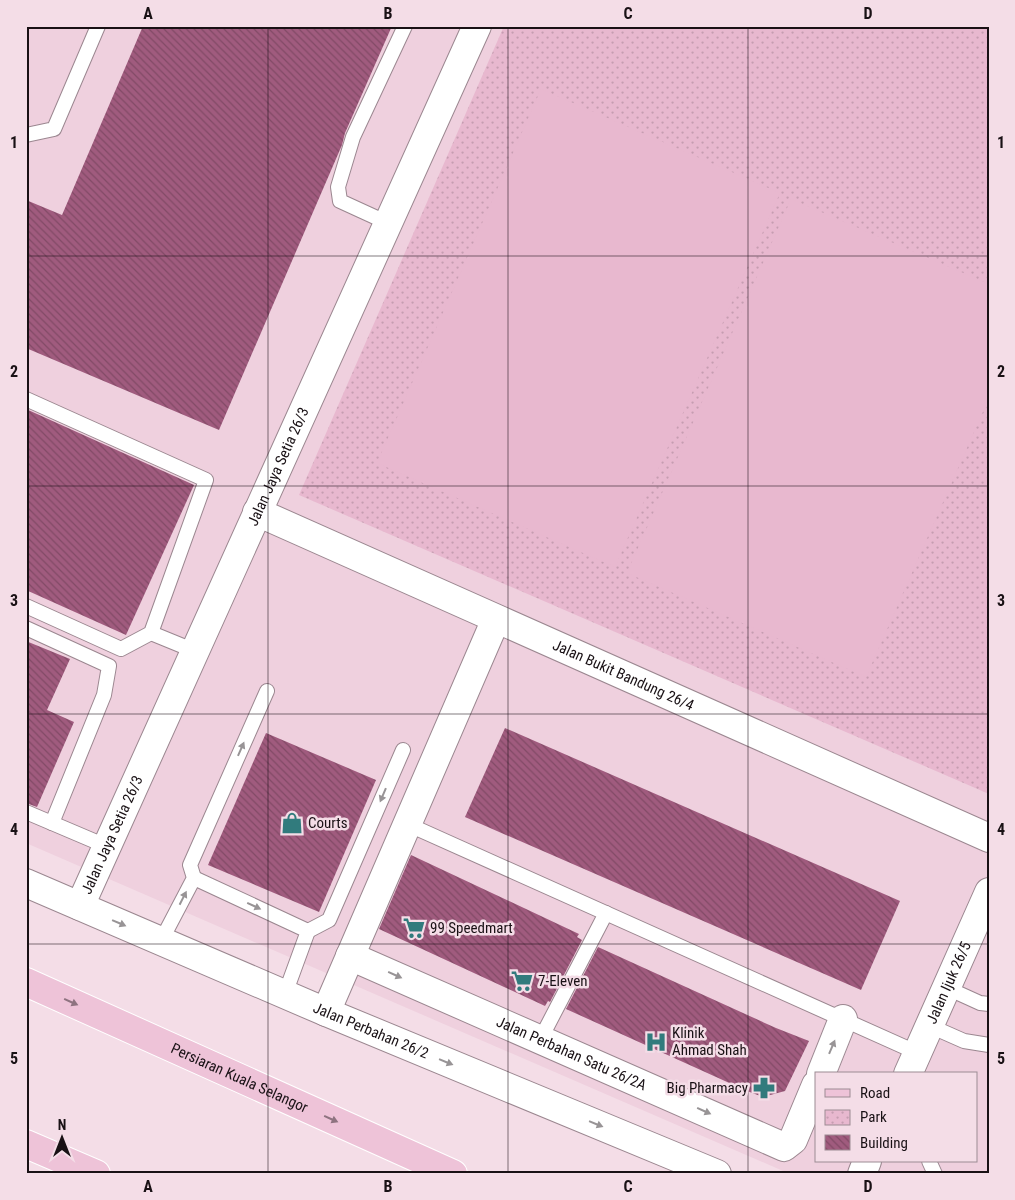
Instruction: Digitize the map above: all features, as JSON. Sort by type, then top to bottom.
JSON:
[{"type":"main road","name":"Persiaran Kuala Selangor","points":[[26,982],[453,1174]]},
{"type":"main road","points":[[26,1144],[96,1174]]},
{"type":"street","name":"Jalan Jaya Setia 26/3","points":[[80,906],[477,26]]},
{"type":"street","name":"Jalan Bukit Bandung 26/4","points":[[257,512],[989,838]]},
{"type":"street","points":[[326,1012],[496,619]]},
{"type":"street","name":"Jalan Perbahan 26/2","points":[[26,883],[326,1012],[717,1174]]},
{"type":"street","name":"Jalan Ijuk 26/5","points":[[913,1063],[989,892]]},
{"type":"street","name":"Jalan Perbahan Satu 26/2A","points":[[350,956],[784,1147],[793,1140],[815,1087]]},
{"type":"street","points":[[822,1072],[844,1019]]},
{"type":"street","points":[[862,1174],[867,1162]]},
{"type":"lane","points":[[26,135],[54,129],[98,26]]},
{"type":"lane","points":[[388,223],[340,201],[338,187],[353,137],[405,26]]},
{"type":"lane","points":[[26,399],[206,480],[151,632],[121,649],[26,606]]},
{"type":"lane","points":[[26,628],[110,666],[104,695],[52,823]]},
{"type":"lane","points":[[151,632],[195,651]]},
{"type":"lane","points":[[161,941],[194,878],[190,865],[267,691]]},
{"type":"lane","points":[[285,994],[308,931],[329,920],[402,750]]},
{"type":"lane","points":[[26,812],[106,846]]},
{"type":"lane","points":[[407,824],[844,1019],[913,1063]]},
{"type":"lane","points":[[194,878],[308,931]]},
{"type":"lane","points":[[540,1040],[606,913]]},
{"type":"lane","points":[[947,988],[980,1003],[989,1004]]},
{"type":"lane","points":[[930,1026],[964,1040],[989,1045]]},
{"type":"lane","points":[[929,1162],[935,1174]]},
{"type":"shaded area","points":[[26,26],[989,26],[989,1174],[790,1174],[26,843]]},
{"type":"green space","points":[[504,26],[989,26],[989,794],[299,495]]},
{"type":"green space","points":[[541,89],[780,193],[615,567],[377,463]]},
{"type":"green space","points":[[791,199],[989,284],[989,398],[866,677],[627,573]]},
{"type":"building","points":[[143,26],[392,26],[219,430],[26,348],[26,200],[62,215]]},
{"type":"building","points":[[26,409],[194,485],[126,635],[26,590]]},
{"type":"building","points":[[26,641],[70,659],[47,710],[74,722],[37,807],[26,803]]},
{"type":"building","points":[[505,728],[900,901],[861,990],[465,817]]},
{"type":"building","name":"Courts","points":[[266,733],[376,780],[319,912],[208,865]]},
{"type":"building","points":[[411,855],[579,934],[577,937],[582,940],[550,1002],[548,1001],[545,1006],[379,929]]},
{"type":"building","points":[[598,947],[776,1028],[809,1041],[785,1091],[763,1097],[566,1009]]},
{"type":"place","name":"Courts","points":[[292,823]]},
{"type":"place","name":"99 Speedmart","points":[[414,928]]},
{"type":"place","name":"7-Eleven","points":[[522,981]]},
{"type":"place","name":"Klinik Ahmad Shah","points":[[656,1042]]},
{"type":"place","name":"Big Pharmacy","points":[[764,1088]]}]
